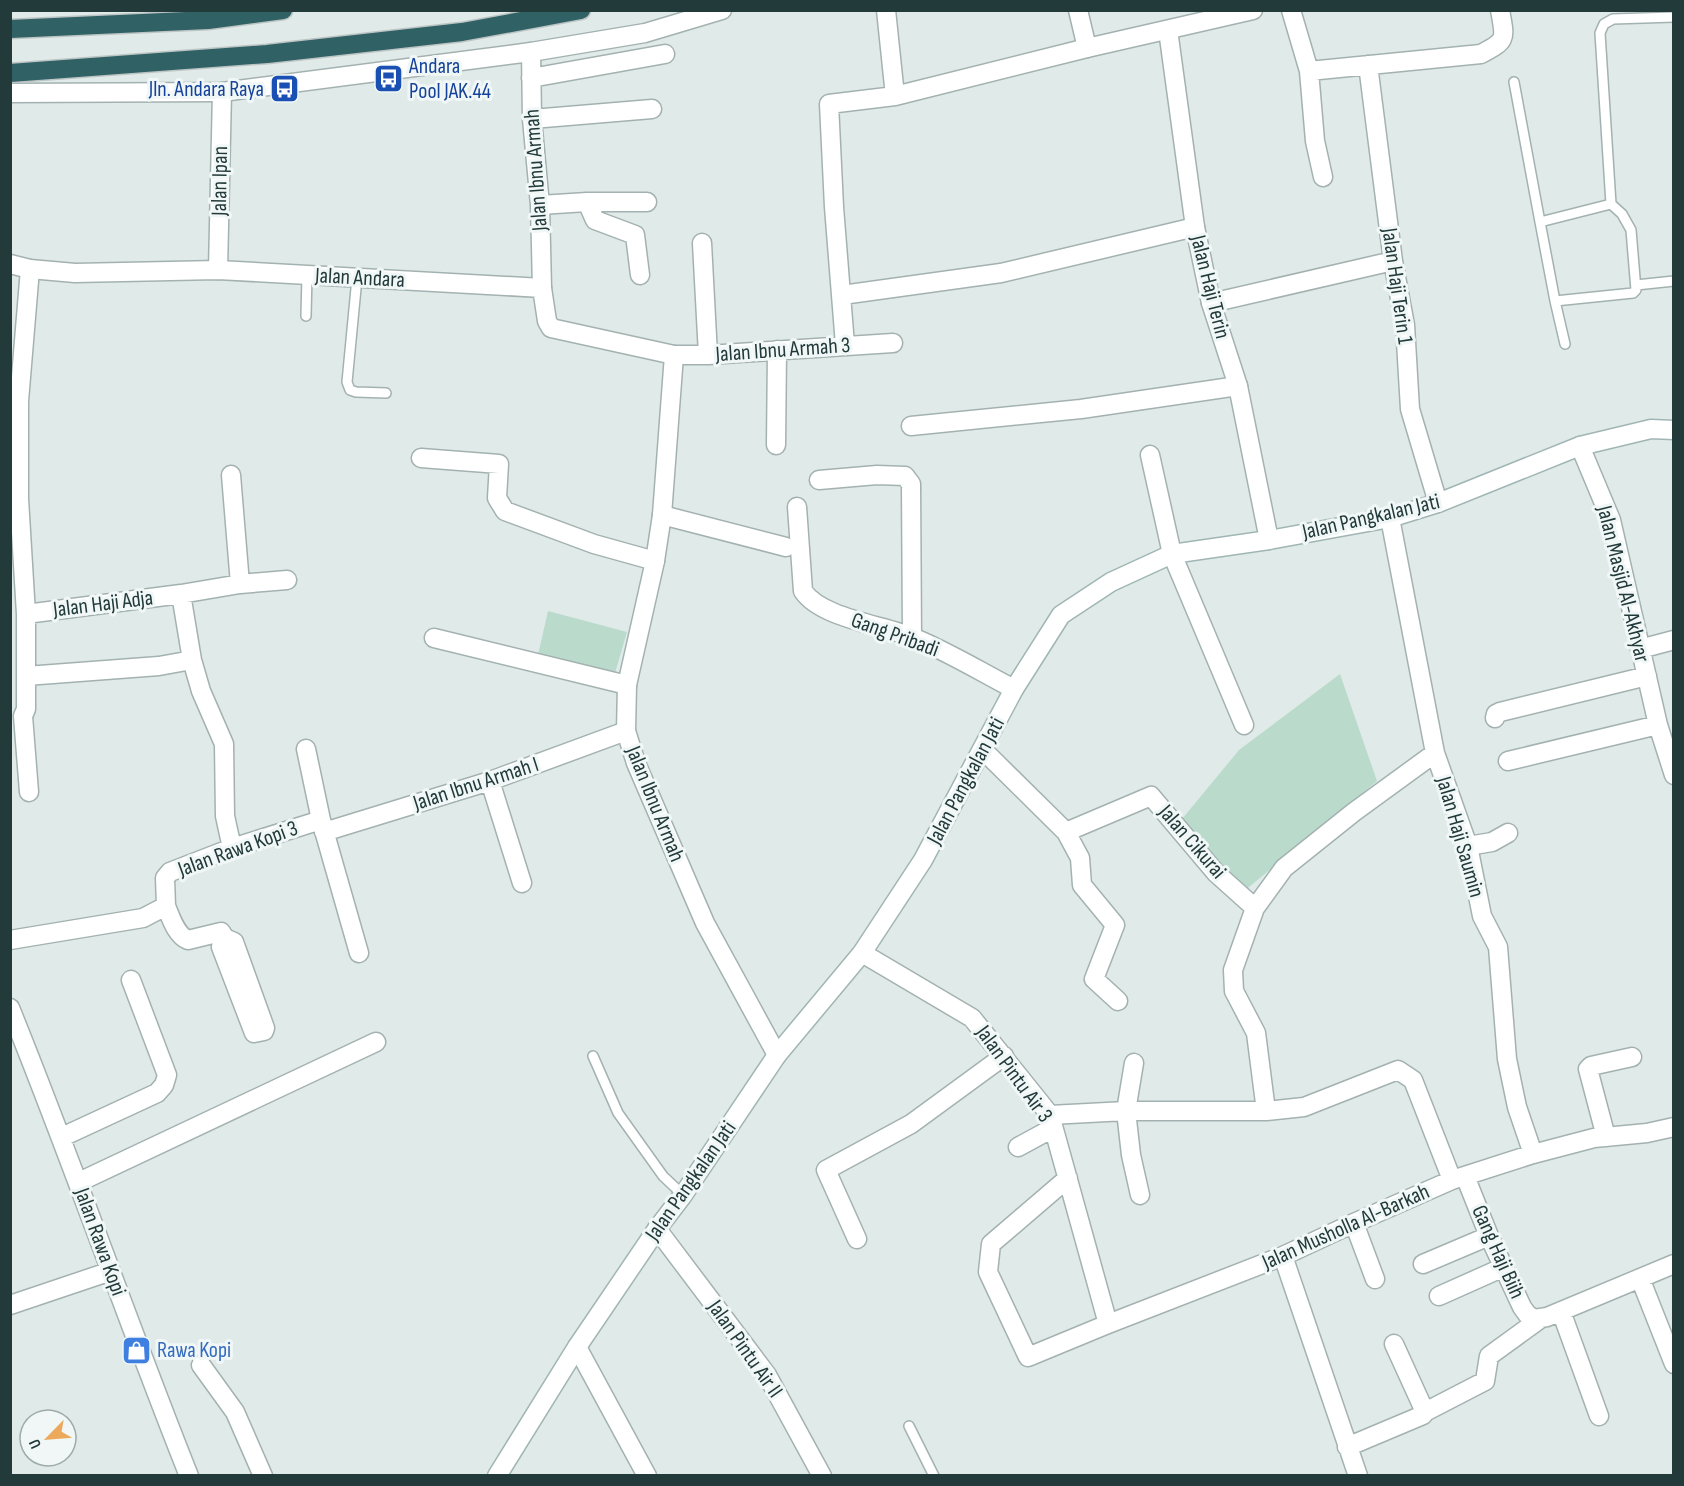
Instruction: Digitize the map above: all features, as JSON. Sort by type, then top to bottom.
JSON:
[{"type":"highway","points":[[10,29],[208,20],[283,10]]},
{"type":"highway","points":[[10,73],[267,54],[462,32],[581,10]]},
{"type":"street","points":[[10,93],[222,92],[531,52],[645,33],[722,10]]},
{"type":"street","points":[[885,10],[896,96]]},
{"type":"street","points":[[1078,10],[1087,48]]},
{"type":"street","points":[[845,345],[834,207],[829,104],[896,96],[1167,30],[1192,17],[1253,10]]},
{"type":"street","points":[[1291,10],[1309,71],[1315,141],[1323,177]]},
{"type":"street","points":[[1309,71],[1481,54],[1499,44],[1504,35],[1500,10]]},
{"type":"street","name":"Jalan Haji Terin","points":[[1167,30],[1195,227],[1211,303],[1238,387],[1269,540]]},
{"type":"street","name":"Jalan Ibnu Armah","points":[[531,52],[532,119],[540,205],[542,288]]},
{"type":"street","points":[[531,78],[665,54]]},
{"type":"street","name":"Jalan Haji Terin 1","points":[[1368,65],[1394,261],[1405,325],[1410,409],[1438,503]]},
{"type":"street","name":"Jalan Ipan","points":[[218,270],[222,92]]},
{"type":"street","points":[[532,119],[652,109]]},
{"type":"street","points":[[587,202],[595,220],[635,235],[640,275]]},
{"type":"street","points":[[540,205],[647,202]]},
{"type":"street","points":[[842,296],[1001,273],[1195,227]]},
{"type":"street","points":[[702,243],[708,355]]},
{"type":"street","points":[[1211,303],[1394,261]]},
{"type":"street","name":"Jalan Andara","points":[[10,264],[30,269],[75,273],[218,270],[542,288]]},
{"type":"street","points":[[29,792],[17,717],[26,709],[26,676],[16,639],[26,614],[19,499],[19,401],[30,269]]},
{"type":"street","points":[[542,288],[547,321],[551,328],[674,355]]},
{"type":"street","name":"Jalan Ibnu Armah 3","points":[[674,355],[708,355],[892,343]]},
{"type":"street","points":[[776,445],[777,350]]},
{"type":"street","name":"Jalan Ibnu Armah","points":[[674,355],[662,515],[627,685],[626,731],[636,764],[705,923],[777,1055]]},
{"type":"street","points":[[911,426],[1081,409],[1238,387]]},
{"type":"street","name":"Jalan Pangkalan Jati","points":[[497,1476],[577,1347],[777,1055],[862,952],[923,860],[1014,689],[1061,615],[1111,582],[1172,554],[1269,540],[1390,518],[1438,503],[1580,446],[1651,429],[1674,430]]},
{"type":"street","name":"Jalan Masjid Al-Akhyar","points":[[1580,446],[1611,520],[1658,725],[1674,775]]},
{"type":"street","points":[[1150,455],[1172,554],[1244,725]]},
{"type":"street","points":[[421,458],[499,464],[497,498],[505,512],[594,544],[654,561]]},
{"type":"street","points":[[231,475],[240,584]]},
{"type":"street","points":[[819,480],[878,475],[909,478],[911,484],[912,637]]},
{"type":"street","name":"Gang Pribadi","points":[[796,507],[803,591],[808,598],[836,614],[912,637],[1014,689]]},
{"type":"street","points":[[662,515],[786,548]]},
{"type":"street","name":"Jalan Haji Saumin","points":[[1390,518],[1435,753],[1467,846],[1482,916],[1498,947],[1507,1059],[1517,1107],[1533,1154]]},
{"type":"street","name":"Jalan Haji Adja","points":[[26,614],[240,584],[287,580]]},
{"type":"street","points":[[181,594],[192,660],[201,691],[224,744],[225,816],[232,848]]},
{"type":"street","points":[[434,638],[627,685]]},
{"type":"street","points":[[1640,649],[1674,640]]},
{"type":"street","points":[[26,676],[159,666],[192,660]]},
{"type":"street","points":[[1495,718],[1500,712],[1647,676]]},
{"type":"street","points":[[1508,761],[1658,725]]},
{"type":"street","name":"Jalan Ibnu Armah I","points":[[322,826],[490,781],[626,731]]},
{"type":"street","points":[[306,749],[322,826],[359,953]]},
{"type":"street","points":[[983,750],[1066,832],[1080,858],[1082,885],[1115,925],[1094,979],[1118,1001]]},
{"type":"street","points":[[1018,1147],[1052,1122],[1126,1111],[1266,1111],[1256,1033],[1234,991],[1233,970],[1255,908],[1284,868],[1354,812],[1435,753]]},
{"type":"street","points":[[490,781],[522,883]]},
{"type":"street","name":"Jalan Cikurai","points":[[1066,832],[1151,796],[1216,873],[1255,908]]},
{"type":"street","name":"Jalan Rawa Kopi 3","points":[[10,940],[143,918],[166,906],[165,878],[170,872],[232,848],[322,826]]},
{"type":"street","points":[[1467,846],[1492,842],[1508,833]]},
{"type":"street","points":[[166,906],[183,938],[220,932],[225,938]]},
{"type":"street","name":"Jalan Pintu Air 3","points":[[862,952],[972,1018],[1004,1056],[1052,1122],[1108,1323]]},
{"type":"street","points":[[62,1137],[157,1093],[164,1085],[168,1074],[131,980]]},
{"type":"street","name":"Jalan Rawa Kopi","points":[[10,1008],[62,1137],[189,1476]]},
{"type":"street","points":[[79,1182],[376,1042]]},
{"type":"street","points":[[857,1239],[826,1170],[911,1124],[1004,1056]]},
{"type":"street","points":[[1606,1137],[1588,1069],[1591,1066],[1632,1057]]},
{"type":"street","points":[[1134,1062],[1126,1111],[1131,1155],[1140,1195]]},
{"type":"street","name":"Gang Haji Biih","points":[[1266,1111],[1304,1107],[1398,1070],[1413,1080],[1527,1314],[1534,1319],[1561,1311],[1674,1264]]},
{"type":"street","name":"Jalan Musholla Al-Barkah","points":[[1068,1178],[991,1244],[988,1272],[1028,1357],[1108,1323],[1283,1256],[1459,1178],[1533,1154],[1606,1137],[1647,1133],[1674,1127]]},
{"type":"street","points":[[1354,1223],[1375,1279]]},
{"type":"street","name":"Jalan Pintu Air II","points":[[657,1230],[767,1375],[822,1476]]},
{"type":"street","points":[[1423,1264],[1489,1236]]},
{"type":"street","points":[[1283,1256],[1358,1476]]},
{"type":"street","points":[[1439,1296],[1504,1267]]},
{"type":"street","points":[[10,1305],[111,1271]]},
{"type":"street","points":[[1640,1278],[1674,1364]]},
{"type":"street","points":[[1561,1311],[1599,1416]]},
{"type":"street","points":[[1347,1447],[1423,1415],[1485,1381],[1489,1356],[1540,1318]]},
{"type":"street","points":[[1394,1344],[1425,1412]]},
{"type":"street","points":[[577,1347],[647,1476]]},
{"type":"street","points":[[201,1365],[235,1412],[263,1476]]},
{"type":"lane","points":[[1556,301],[1633,293],[1636,290],[1631,230],[1622,214],[1611,204],[1600,33],[1604,24],[1613,19],[1674,17]]},
{"type":"lane","points":[[1514,82],[1565,344]]},
{"type":"lane","points":[[1540,222],[1611,204]]},
{"type":"lane","points":[[306,316],[307,275]]},
{"type":"lane","points":[[357,278],[347,382],[350,390],[356,392],[386,393]]},
{"type":"lane","points":[[1636,285],[1674,281]]},
{"type":"lane","points":[[593,1056],[618,1113],[663,1176],[683,1195]]},
{"type":"lane","points":[[909,1426],[934,1476]]},
{"type":"green space","points":[[548,611],[627,632],[615,673],[538,655]]},
{"type":"green space","points":[[1340,674],[1377,781],[1243,892],[1182,819],[1239,750]]},
{"type":"place","name":"Andara Pool JAK.44","points":[[388,79]]},
{"type":"place","name":"Jln. Andara Raya","points":[[285,89]]},
{"type":"place","name":"Rawa Kopi","points":[[136,1350]]}]
